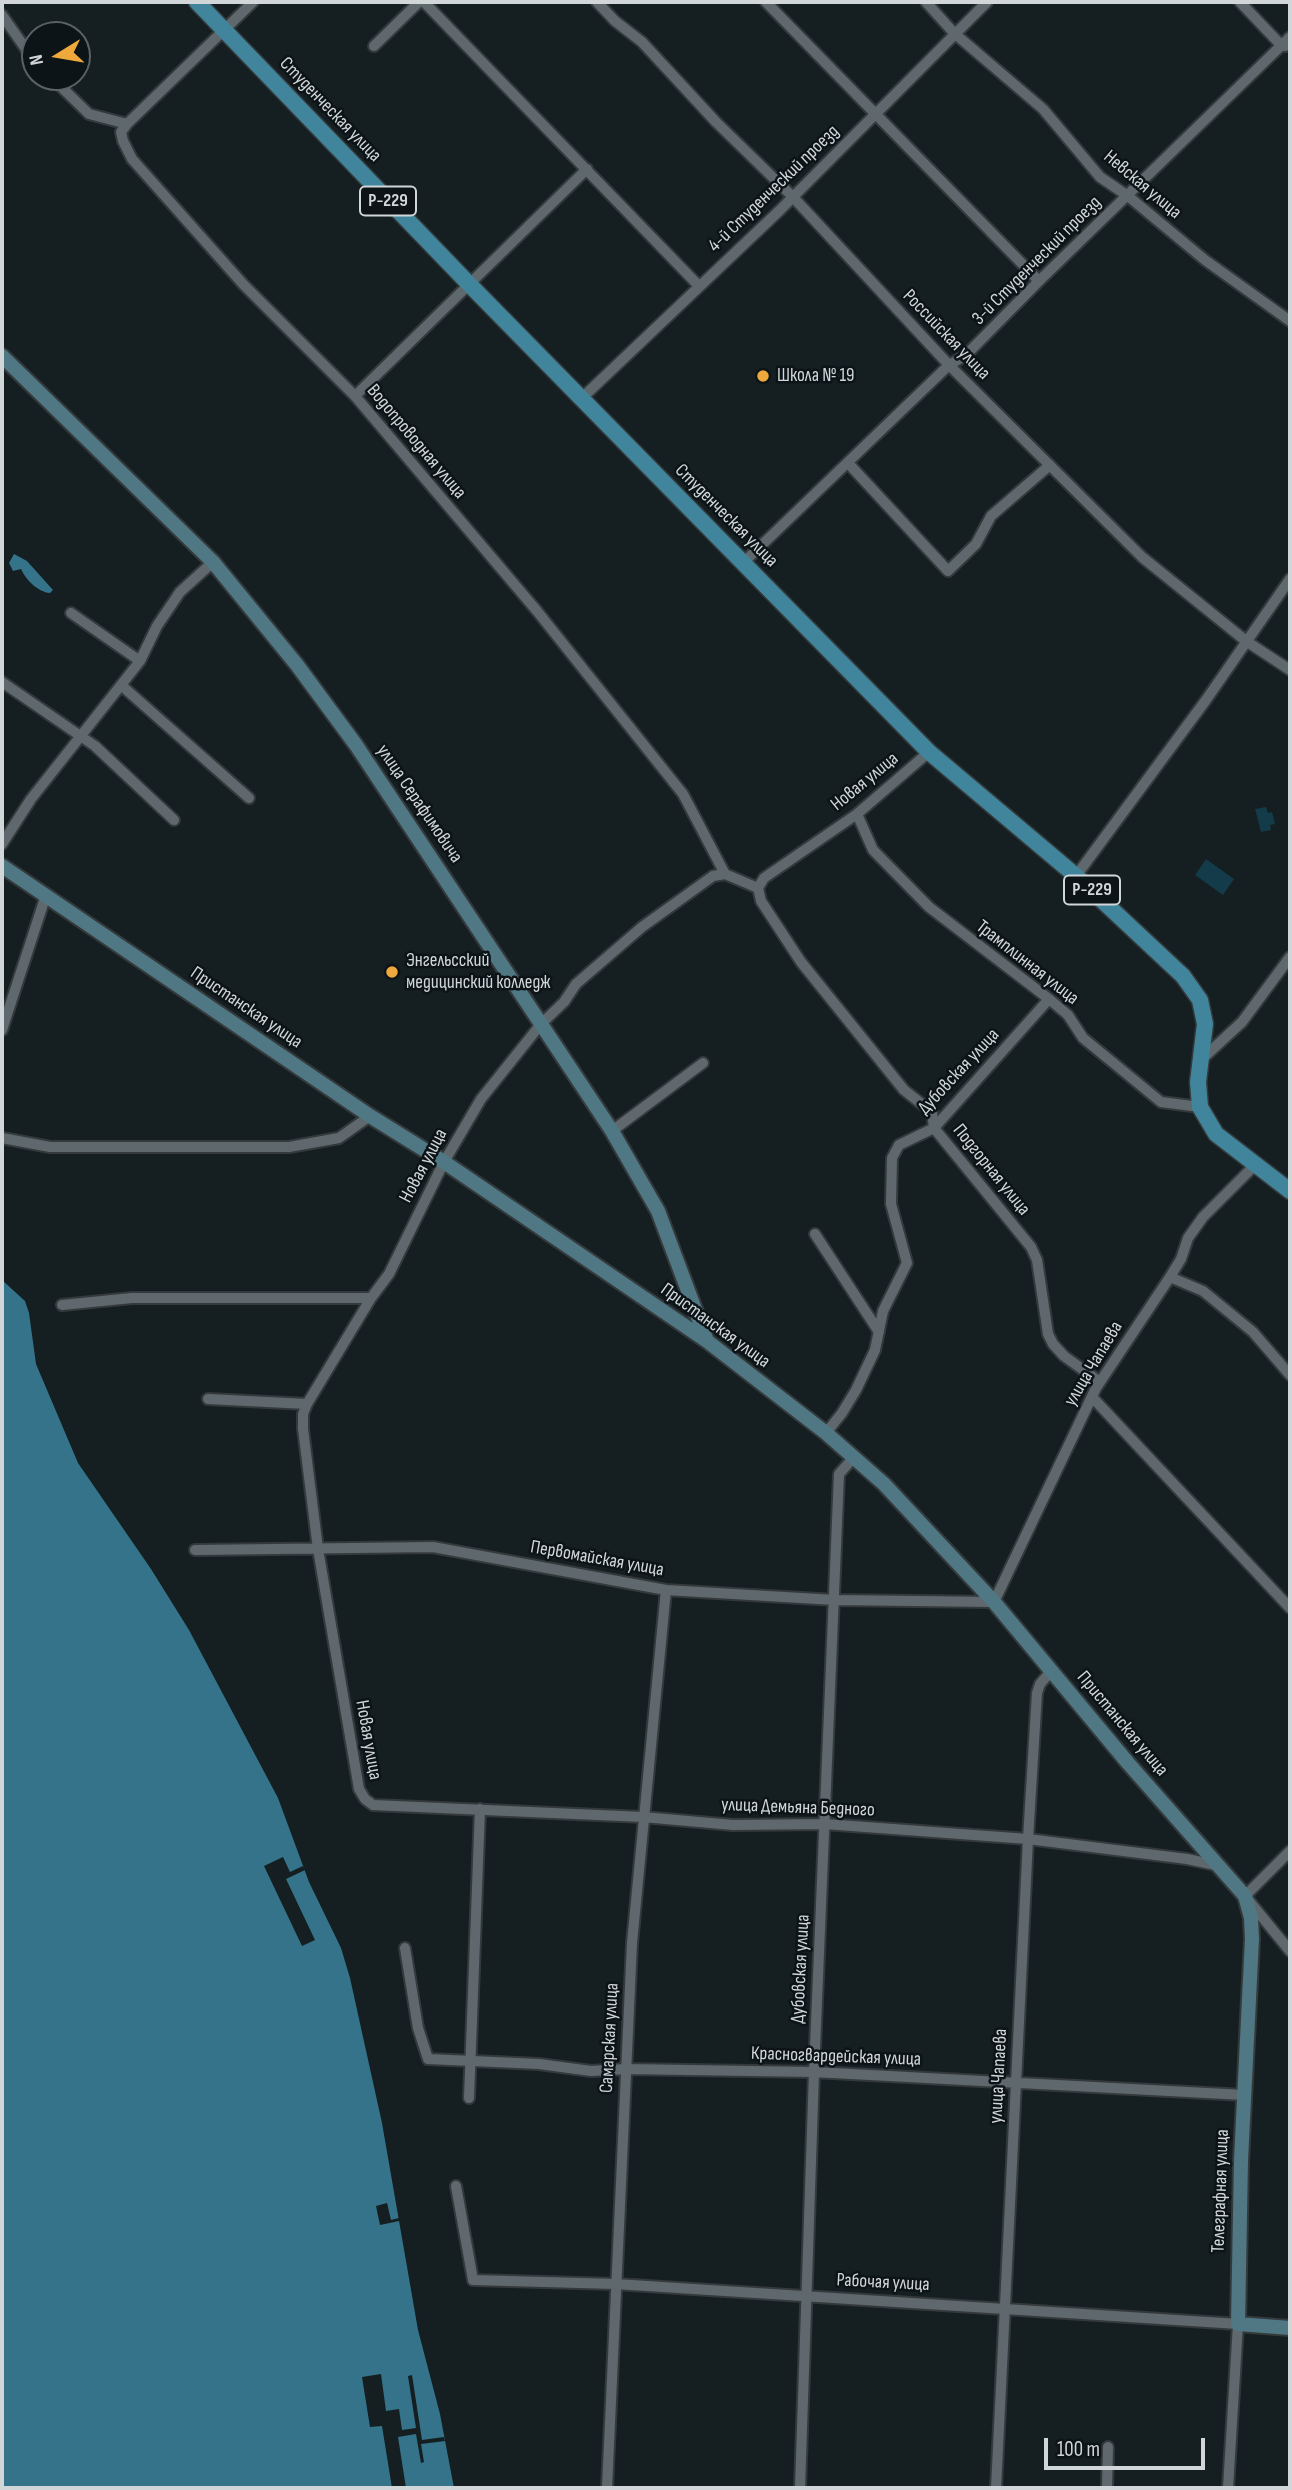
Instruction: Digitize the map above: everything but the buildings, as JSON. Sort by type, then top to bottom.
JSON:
[{"type":"main road","name":"Студенческая улица","points":[[197,2],[469,284],[929,752],[1076,876],[1183,976],[1200,1000],[1205,1024],[1202,1059]]},
{"type":"main road","name":"Р-229","points":[[1200,1107],[1198,1082],[1202,1059]]},
{"type":"main road","points":[[1200,1107],[1216,1134],[1290,1191]]},
{"type":"street","points":[[65,91],[89,114],[127,124],[253,2]]},
{"type":"street","points":[[374,46],[421,2],[699,286]]},
{"type":"street","name":"Российская улица","points":[[597,2],[615,21],[642,42],[716,122],[792,196],[949,365],[1142,557],[1246,641],[1290,670]]},
{"type":"street","points":[[766,2],[1039,281]]},
{"type":"street","name":"Невская улица","points":[[926,2],[954,33],[1043,110],[1100,177],[1128,196],[1205,260],[1290,321]]},
{"type":"street","name":"4-й Студенческий проезд","points":[[582,398],[877,114],[987,2]]},
{"type":"street","points":[[1240,2],[1286,46]]},
{"type":"street","points":[[2,15],[21,42]]},
{"type":"street","name":"3-й Студенческий проезд","points":[[744,564],[949,365],[966,355],[1039,281],[1286,46],[1290,37]]},
{"type":"street","name":"Водопроводная улица","points":[[127,124],[121,132],[132,159],[243,284],[355,396],[537,611],[683,794],[725,874]]},
{"type":"street","points":[[355,396],[587,169]]},
{"type":"street","name":"улица Серафимовича","points":[[2,356],[213,562],[297,665],[356,745],[611,1131],[658,1212],[706,1341]]},
{"type":"street","points":[[848,463],[948,571],[976,544],[991,516],[1050,465]]},
{"type":"street","points":[[2,844],[31,799],[140,662],[158,626],[180,592],[213,562]]},
{"type":"street","points":[[1076,876],[1206,700],[1290,579]]},
{"type":"street","points":[[71,613],[140,662]]},
{"type":"street","points":[[2,682],[94,746],[174,820]]},
{"type":"street","points":[[121,685],[248,798]]},
{"type":"street","name":"Новая улица","points":[[758,888],[764,878],[857,814],[929,752]]},
{"type":"street","name":"Трамплинная улица","points":[[857,814],[873,850],[929,908],[1049,999],[1068,1015],[1083,1038],[1161,1102],[1200,1107]]},
{"type":"street","name":"Пристанская улица","points":[[2,866],[706,1341],[826,1433],[884,1483],[994,1602],[1128,1763],[1221,1866],[1290,1951]]},
{"type":"street","points":[[725,874],[758,888]]},
{"type":"street","name":"Новая улица","points":[[373,1805],[359,1790],[318,1549],[303,1414],[371,1298],[389,1275],[444,1162],[481,1098],[541,1024],[564,1002],[576,984],[642,927],[713,876],[725,874]]},
{"type":"street","name":"Подгорная улица","points":[[758,888],[761,901],[801,962],[904,1090],[932,1112],[934,1128],[1031,1247],[1037,1260],[1048,1334],[1053,1344],[1100,1382]]},
{"type":"street","points":[[2,1030],[46,895]]},
{"type":"street","points":[[1202,1059],[1241,1022],[1290,957]]},
{"type":"street","name":"Дубовская улица","points":[[826,1433],[856,1390],[875,1350],[883,1311],[907,1263],[891,1204],[892,1158],[898,1144],[934,1128],[1049,999]]},
{"type":"street","points":[[611,1131],[704,1063]]},
{"type":"street","points":[[2,1139],[50,1147],[289,1147],[339,1138],[370,1116]]},
{"type":"street","name":"улица Чапаева","points":[[994,1602],[1100,1382],[1170,1277],[1181,1259],[1188,1238],[1203,1217],[1256,1164]]},
{"type":"street","points":[[815,1234],[879,1332]]},
{"type":"street","points":[[1170,1277],[1203,1291],[1213,1299],[1253,1332],[1290,1375]]},
{"type":"street","points":[[62,1305],[132,1298],[371,1298]]},
{"type":"street","points":[[1092,1397],[1290,1608]]},
{"type":"street","points":[[208,1399],[307,1404]]},
{"type":"street","name":"Дубовская улица","points":[[800,2488],[839,1474],[854,1457]]},
{"type":"street","name":"Первомайская улица","points":[[195,1550],[433,1547],[666,1590],[835,1600],[994,1602]]},
{"type":"street","name":"Самарская улица","points":[[607,2488],[632,1943],[666,1590]]},
{"type":"street","name":"улица Чапаева","points":[[996,2488],[1037,1693],[1040,1684],[1052,1671]]},
{"type":"street","name":"улица Демьяна Бедного","points":[[373,1805],[643,1817],[733,1825],[825,1824],[1028,1839],[1187,1859],[1221,1866]]},
{"type":"street","points":[[469,2098],[480,1809]]},
{"type":"street","points":[[1245,1896],[1290,1851]]},
{"type":"street","name":"Телеграфная улица","points":[[1228,2488],[1238,2324],[1244,2095],[1252,1939],[1251,1918],[1245,1896]]},
{"type":"street","name":"Красногвардейская улица","points":[[405,1948],[418,2028],[428,2059],[539,2063],[592,2071],[626,2069],[814,2072],[1244,2095]]},
{"type":"street","name":"Рабочая улица","points":[[456,2186],[473,2280],[616,2284],[1290,2328]]},
{"type":"street","points":[[1107,2488],[1108,2447]]},
{"type":"shaded area","points":[[14,554],[27,561],[53,590],[50,593],[37,588],[21,569],[13,571],[9,563]]},
{"type":"shaded area","points":[[1266,807],[1268,813],[1272,812],[1275,824],[1270,825],[1271,830],[1261,832],[1255,809]]},
{"type":"shaded area","points":[[1206,859],[1234,879],[1223,895],[1195,875]]},
{"type":"shaded area","points":[[2,1280],[25,1301],[36,1364],[78,1463],[151,1569],[189,1630],[278,1798],[309,1882],[341,1948],[382,2123],[418,2330],[440,2414],[454,2488],[2,2488]]},
{"type":"pier","points":[[283,1857],[290,1872],[303,1866],[305,1870],[286,1879],[315,1940],[302,1946],[264,1866]]},
{"type":"pier","points":[[387,2203],[391,2220],[399,2218],[399,2221],[380,2225],[376,2206]]},
{"type":"pier","points":[[381,2374],[386,2411],[399,2409],[402,2430],[416,2428],[408,2376],[412,2375],[422,2440],[444,2437],[445,2441],[421,2444],[424,2462],[421,2463],[416,2434],[398,2437],[406,2488],[392,2488],[382,2426],[370,2427],[362,2377]]},
{"type":"place","name":"Школа № 19","points":[[763,376]]},
{"type":"place","name":"Энгельсский медицинский колледж","points":[[392,972]]}]
